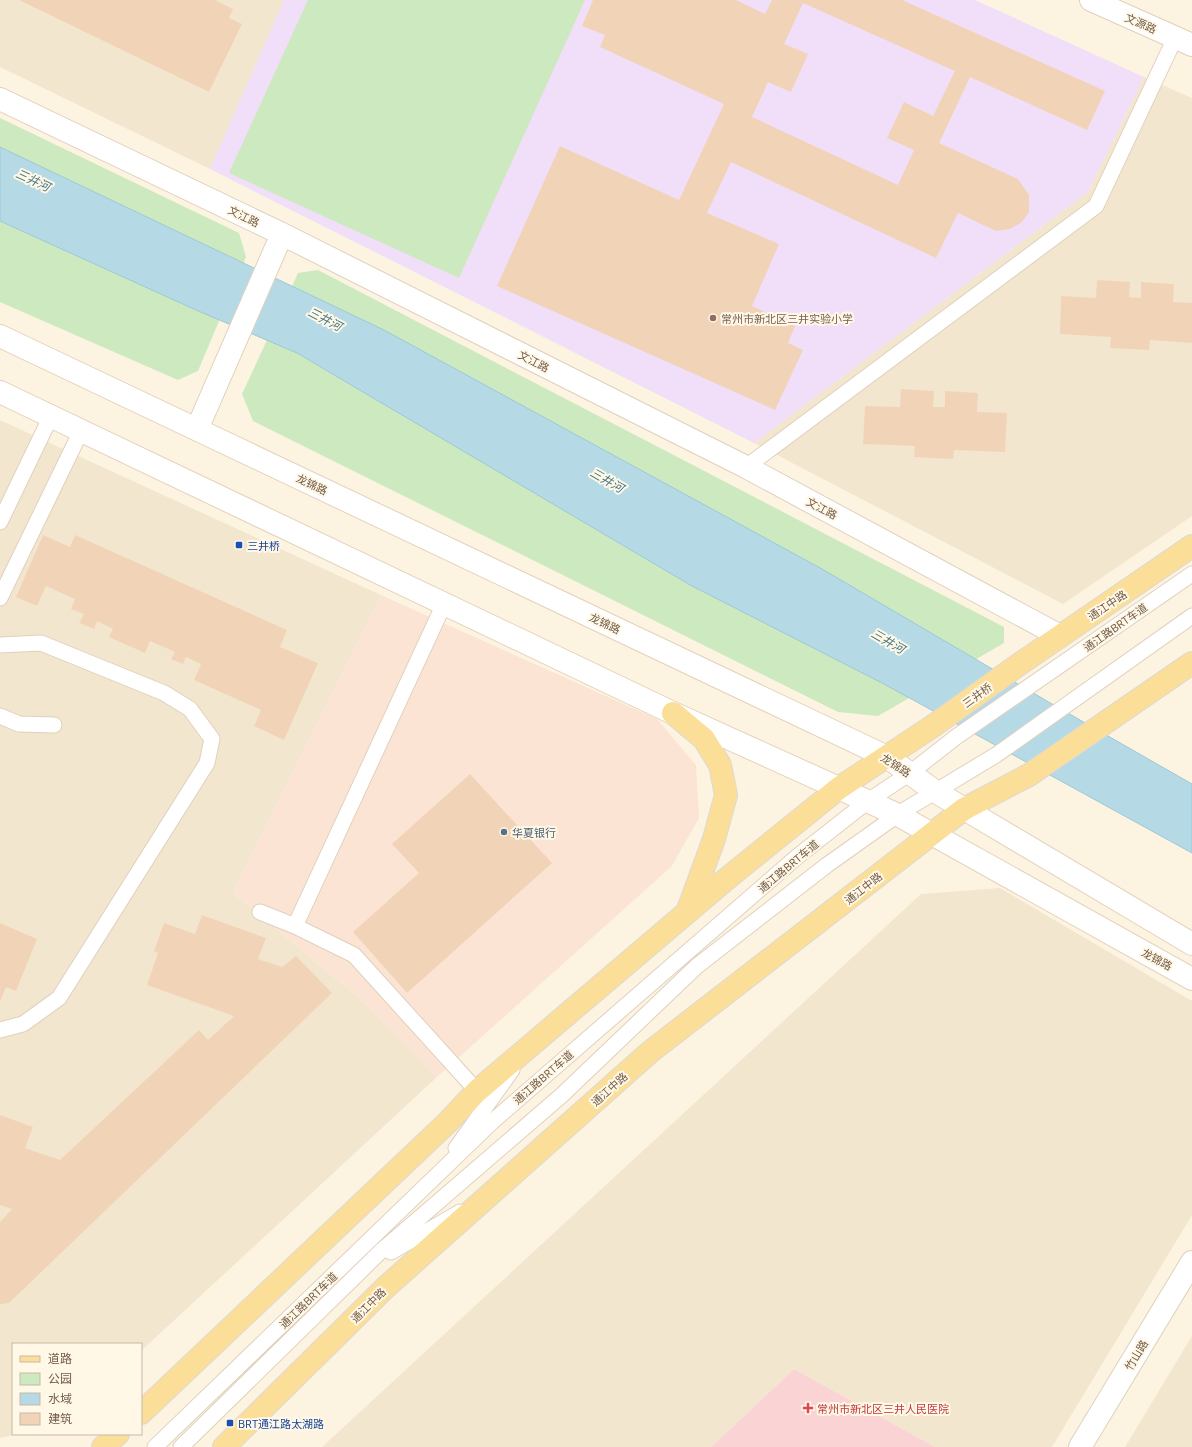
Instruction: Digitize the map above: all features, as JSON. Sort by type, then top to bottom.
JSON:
[{"type":"main road","name":"文源路","points":[[1091,0],[1184,42]]},
{"type":"main road","name":"文江路","points":[[0,99],[282,234],[746,467],[1060,636]]},
{"type":"main road","points":[[197,429],[268,263],[282,234]]},
{"type":"main road","name":"龙锦路","points":[[0,336],[887,757],[936,792],[1192,944]]},
{"type":"main road","name":"龙锦路","points":[[0,392],[673,713],[898,815],[1192,979]]},
{"type":"main road","name":"通江中路","points":[[1021,663],[1192,546]]},
{"type":"main road","name":"三井桥","points":[[887,757],[1021,663]]},
{"type":"main road","name":"通江中路","points":[[224,1447],[386,1287],[650,1052],[933,834],[964,808],[1029,775],[1192,663]]},
{"type":"main road","points":[[673,713],[704,739],[720,765],[726,795],[714,839],[688,912]]},
{"type":"main road","points":[[142,1411],[448,1122],[477,1091],[724,881],[839,788],[887,757]]},
{"type":"main road","name":"竹山路","points":[[1080,1447],[1192,1262]]},
{"type":"main road","points":[[103,1447],[117,1435]]},
{"type":"lane","points":[[746,467],[1096,206],[1184,42]]},
{"type":"lane","points":[[0,522],[51,416]]},
{"type":"lane","points":[[0,598],[81,431]]},
{"type":"lane","name":"通江路BRT车道","points":[[1039,680],[1192,574]]},
{"type":"lane","points":[[296,926],[444,604]]},
{"type":"lane","name":"通江路BRT车道","points":[[181,1447],[380,1252],[562,1095],[697,966],[827,865],[898,815],[996,755],[1192,616]]},
{"type":"lane","points":[[0,645],[41,644],[164,693],[190,709],[212,739],[207,763],[59,998],[23,1024],[0,1030]]},
{"type":"lane","name":"三井桥","points":[[956,737],[1039,680]]},
{"type":"lane","points":[[0,716],[19,724],[54,725]]},
{"type":"lane","name":"通江路BRT车道","points":[[155,1447],[493,1121],[798,856],[868,801],[910,773],[956,737]]},
{"type":"lane","points":[[260,912],[296,926],[354,955],[477,1091]]},
{"type":"lane","points":[[432,1180],[528,1048]]},
{"type":"lane","points":[[364,1268],[489,1195]]},
{"type":"shaded area","points":[[0,0],[284,0],[210,169],[0,67]]},
{"type":"shaded area","name":"常州市新北区三井实验小学","points":[[284,0],[975,0],[1144,77],[1088,192],[754,443],[210,169]]},
{"type":"shaded area","points":[[1144,77],[1192,98],[1192,516],[1063,604],[754,443],[1088,192]]},
{"type":"shaded area","points":[[0,420],[381,595],[233,893],[358,997],[437,1077],[142,1350],[142,1343],[12,1343],[12,1435],[14,1435],[0,1438]]},
{"type":"shaded area","points":[[381,595],[657,719],[696,765],[699,818],[672,866],[437,1077],[358,997],[233,893]]},
{"type":"shaded area","points":[[1000,888],[1192,1001],[1192,1215],[1052,1447],[935,1447],[794,1369],[711,1447],[322,1447],[921,894]]},
{"type":"shaded area","points":[[1192,1336],[1192,1447],[1125,1447]]},
{"type":"shaded area","name":"常州市新北区三井人民医院","points":[[794,1369],[935,1447],[711,1447]]},
{"type":"green space","points":[[308,0],[585,0],[459,278],[229,173]]},
{"type":"green space","points":[[0,118],[239,233],[246,257],[198,371],[178,380],[0,302]]},
{"type":"green space","points":[[318,270],[1004,627],[1004,643],[878,716],[838,712],[253,421],[242,394],[298,273]]},
{"type":"water","name":"三井河","points":[[0,147],[384,330],[822,569],[1192,784],[1192,853],[884,684],[692,586],[297,353],[196,310],[0,221]]},
{"type":"building","points":[[19,0],[215,0],[233,9],[229,18],[242,24],[209,92]]},
{"type":"building","points":[[593,0],[736,0],[765,14],[772,0],[902,0],[1105,91],[1087,130],[970,77],[939,143],[1018,179],[1029,195],[1029,212],[1022,222],[1010,229],[996,231],[958,213],[936,258],[731,162],[707,213],[779,244],[752,306],[795,326],[788,343],[803,350],[775,410],[497,286],[560,146],[679,200],[724,104],[600,47],[605,35],[582,26]],"holes":[[[803,3],[955,71],[933,116],[904,102],[887,138],[914,150],[898,185],[752,117],[768,82],[791,92],[808,54],[784,44]]]},
{"type":"building","points":[[1097,280],[1130,282],[1129,297],[1141,298],[1141,282],[1174,284],[1173,302],[1192,303],[1192,343],[1150,340],[1149,350],[1110,348],[1111,337],[1060,334],[1061,296],[1096,298]]},
{"type":"building","points":[[901,389],[934,391],[933,407],[945,407],[945,391],[978,393],[977,412],[1007,413],[1005,452],[954,450],[953,459],[914,457],[915,446],[863,444],[865,406],[900,407]]},
{"type":"building","points":[[43,535],[70,547],[75,535],[287,630],[280,647],[318,663],[284,740],[254,726],[261,710],[194,680],[201,664],[186,657],[183,664],[171,659],[175,652],[150,641],[145,653],[109,637],[113,629],[97,621],[94,629],[79,623],[84,614],[71,609],[75,599],[46,586],[37,606],[16,597]]},
{"type":"building","points":[[470,774],[552,863],[407,993],[353,932],[419,873],[392,844]]},
{"type":"building","points":[[202,915],[266,938],[258,959],[282,967],[296,956],[332,993],[9,1303],[0,1304],[0,1222],[12,1209],[0,1205],[0,1115],[33,1127],[25,1148],[60,1160],[199,1030],[208,1040],[234,1016],[147,985],[158,953],[154,951],[164,923],[195,934]]},
{"type":"building","points":[[0,923],[37,939],[16,991],[6,987],[0,1002]]},
{"type":"place","name":"常州市新北区三井实验小学","points":[[713,318]]},
{"type":"place","name":"三井桥","points":[[239,545]]},
{"type":"place","name":"华夏银行","points":[[504,832]]},
{"type":"place","name":"常州市新北区三井人民医院","points":[[808,1408]]},
{"type":"place","name":"BRT通江路太湖路","points":[[230,1423]]}]
